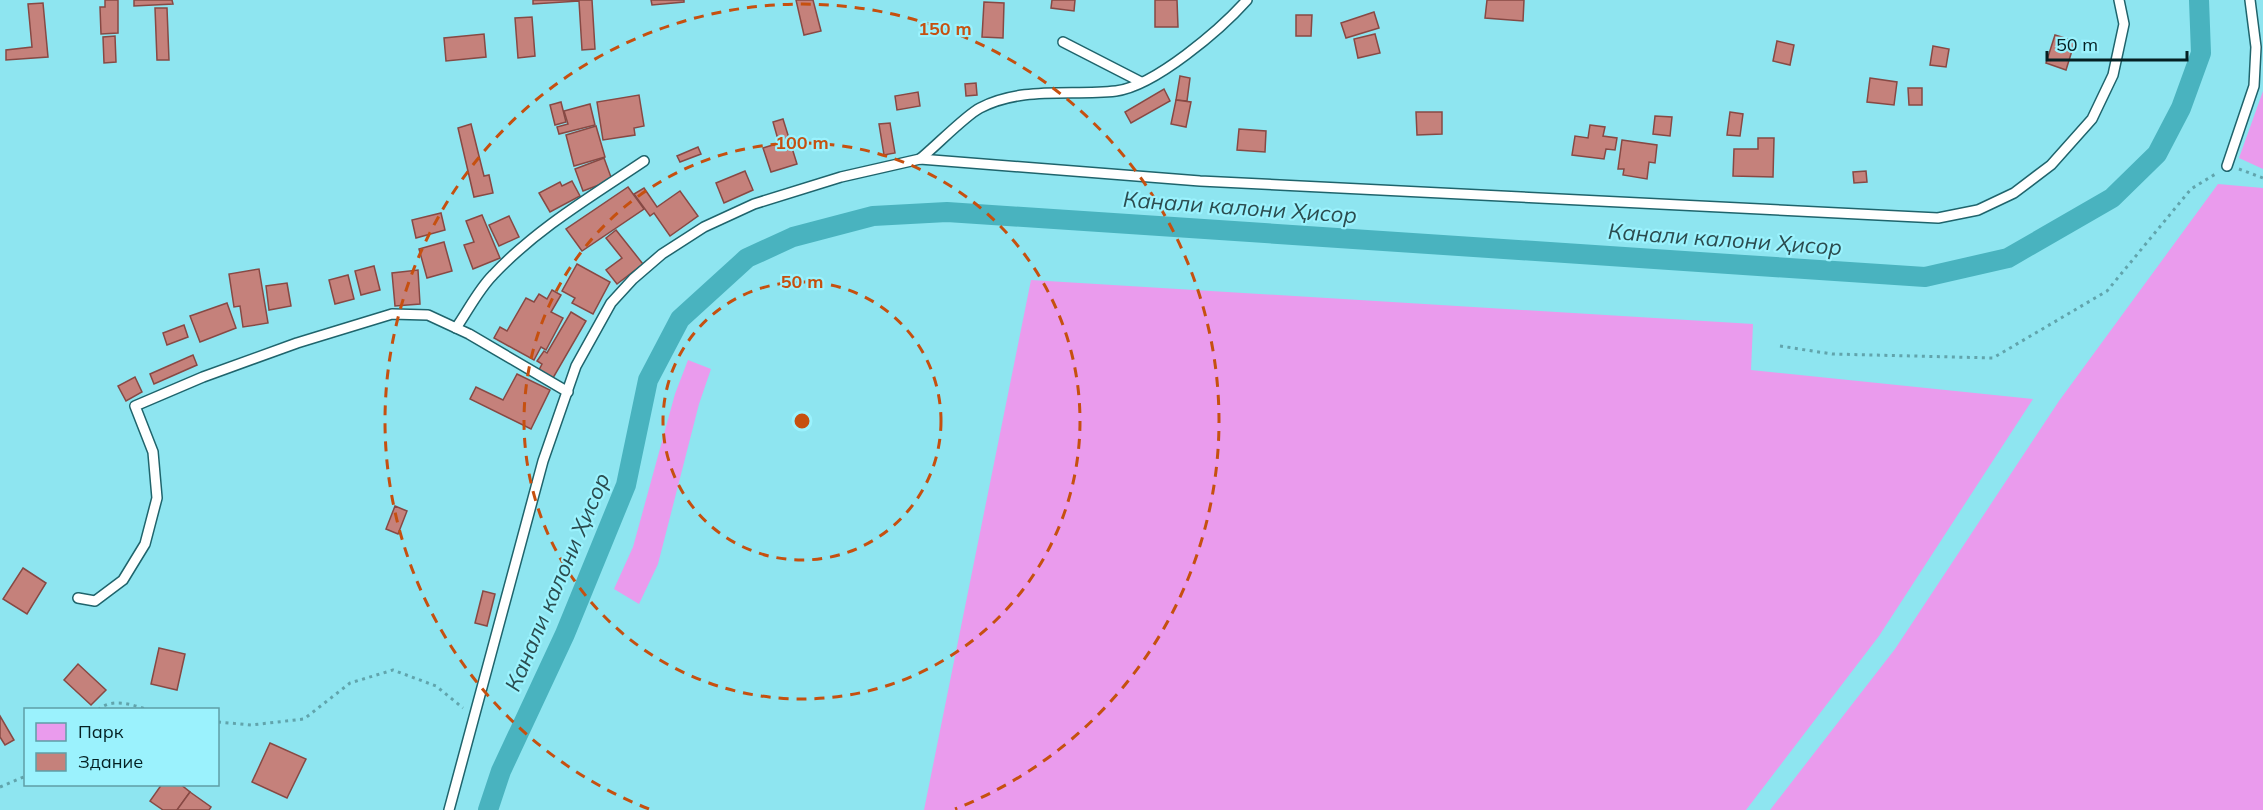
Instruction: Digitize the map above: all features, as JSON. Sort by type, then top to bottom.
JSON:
[{"type":"lane","points":[[921,159],[980,108],[1026,94],[1119,91],[1141,82],[1191,52],[1226,23],[1247,0]]},
{"type":"lane","points":[[449,810],[543,461],[576,366],[611,303],[633,279],[662,254],[704,227],[754,204],[841,177],[921,159],[1200,181],[1938,218],[1978,210],[2014,193],[2051,165],[2092,119],[2113,75],[2124,24],[2119,0]]},
{"type":"lane","points":[[2227,166],[2254,86],[2256,47],[2250,0]]},
{"type":"lane","points":[[1063,42],[1141,82]]},
{"type":"lane","points":[[456,328],[491,276],[518,251],[561,217],[644,162]]},
{"type":"lane","points":[[78,598],[95,601],[123,580],[145,544],[156,498],[153,452],[135,406],[213,373],[297,343],[392,314],[428,315],[456,328],[568,392]]},
{"type":"path","points":[[1780,346],[1832,354],[1992,358],[2107,291],[2191,189],[2227,166],[2263,177]]},
{"type":"path","points":[[219,722],[251,725],[304,719],[350,683],[393,670],[436,686],[474,717]]},
{"type":"path","points":[[100,708],[103,705],[124,703],[142,708]]},
{"type":"path","points":[[0,787],[24,777]]},
{"type":"green space","points":[[2263,91],[2263,169],[2239,158]]},
{"type":"green space","points":[[2218,184],[2263,188],[2263,810],[1770,810],[1895,649],[2059,401]]},
{"type":"green space","points":[[1031,280],[1753,324],[1751,370],[2033,399],[1879,636],[1746,810],[924,810]]},
{"type":"green space","points":[[688,360],[711,369],[699,404],[658,564],[639,604],[614,589],[633,547],[675,394]]},
{"type":"building","points":[[105,0],[118,0],[118,33],[101,34],[100,7],[105,7]]},
{"type":"building","points":[[134,0],[172,0],[173,4],[134,6]]},
{"type":"building","points":[[533,0],[592,0],[595,49],[582,50],[579,1],[533,4]]},
{"type":"building","points":[[651,0],[684,0],[684,2],[652,5]]},
{"type":"building","points":[[796,0],[813,0],[821,31],[804,35]]},
{"type":"building","points":[[1052,0],[1075,0],[1074,11],[1051,8]]},
{"type":"building","points":[[1155,0],[1177,0],[1178,27],[1155,27]]},
{"type":"building","points":[[1487,0],[1524,0],[1523,21],[1485,18]]},
{"type":"building","points":[[984,2],[1004,3],[1003,38],[982,37]]},
{"type":"building","points":[[43,3],[48,57],[6,60],[6,50],[32,47],[28,4]]},
{"type":"building","points":[[155,8],[167,8],[169,60],[157,60]]},
{"type":"building","points":[[1374,12],[1379,28],[1346,38],[1341,23]]},
{"type":"building","points":[[1296,15],[1312,15],[1311,36],[1296,36]]},
{"type":"building","points":[[532,17],[535,56],[518,58],[515,18]]},
{"type":"building","points":[[484,34],[486,57],[446,61],[444,38]]},
{"type":"building","points":[[1375,34],[1380,53],[1358,58],[1354,39]]},
{"type":"building","points":[[2055,35],[2075,41],[2066,70],[2046,63]]},
{"type":"building","points":[[115,36],[116,62],[104,63],[103,37]]},
{"type":"building","points":[[1777,41],[1794,45],[1790,65],[1773,61]]},
{"type":"building","points":[[1933,46],[1949,49],[1946,67],[1930,65]]},
{"type":"building","points":[[1180,76],[1190,78],[1187,101],[1176,100]]},
{"type":"building","points":[[1870,78],[1897,82],[1894,105],[1867,102]]},
{"type":"building","points":[[976,83],[977,95],[966,96],[965,84]]},
{"type":"building","points":[[1908,88],[1922,88],[1922,105],[1909,105]]},
{"type":"building","points":[[1164,89],[1170,101],[1131,123],[1125,112]]},
{"type":"building","points":[[918,92],[920,106],[897,110],[895,96]]},
{"type":"building","points":[[639,95],[644,126],[634,128],[635,135],[603,140],[597,102]]},
{"type":"building","points":[[1176,100],[1191,102],[1186,127],[1171,124]]},
{"type":"building","points":[[561,102],[566,122],[555,125],[550,105]]},
{"type":"building","points":[[590,104],[595,125],[559,134],[557,127],[568,124],[564,111]]},
{"type":"building","points":[[1416,112],[1442,112],[1442,134],[1417,135]]},
{"type":"building","points":[[1730,112],[1743,114],[1740,136],[1727,135]]},
{"type":"building","points":[[1655,116],[1672,117],[1670,136],[1653,134]]},
{"type":"building","points":[[783,119],[797,164],[771,172],[763,148],[779,143],[773,122]]},
{"type":"building","points":[[890,123],[895,153],[884,155],[879,124]]},
{"type":"building","points":[[471,124],[484,176],[489,175],[493,193],[474,197],[458,128]]},
{"type":"building","points":[[1590,125],[1605,127],[1603,136],[1617,138],[1615,150],[1606,149],[1604,159],[1572,155],[1575,136],[1588,138]]},
{"type":"building","points":[[596,126],[605,157],[574,166],[566,135]]},
{"type":"building","points":[[1239,129],[1266,131],[1265,152],[1237,150]]},
{"type":"building","points":[[1758,138],[1774,138],[1773,177],[1733,176],[1734,149],[1758,149]]},
{"type":"building","points":[[1622,140],[1657,145],[1655,163],[1649,162],[1647,179],[1623,175],[1624,169],[1618,169]]},
{"type":"building","points":[[698,147],[701,154],[680,162],[677,156]]},
{"type":"building","points":[[604,158],[612,180],[583,191],[575,169]]},
{"type":"building","points":[[745,171],[753,190],[724,203],[716,183]]},
{"type":"building","points":[[1866,171],[1867,182],[1854,183],[1853,172]]},
{"type":"building","points":[[572,181],[580,196],[550,212],[539,193],[560,182],[562,186]]},
{"type":"building","points":[[628,187],[644,209],[582,251],[566,229]]},
{"type":"building","points":[[644,188],[657,207],[680,191],[698,216],[670,236],[654,213],[650,216],[634,194]]},
{"type":"building","points":[[441,213],[445,230],[416,238],[412,220]]},
{"type":"building","points":[[482,215],[500,258],[473,269],[464,245],[474,242],[466,221]]},
{"type":"building","points":[[509,216],[519,237],[499,246],[489,225]]},
{"type":"building","points":[[616,230],[643,264],[617,284],[606,270],[622,258],[606,238]]},
{"type":"building","points":[[444,242],[452,271],[427,278],[419,249]]},
{"type":"building","points":[[577,264],[610,282],[593,314],[572,303],[575,298],[562,291]]},
{"type":"building","points":[[374,266],[380,290],[361,295],[355,271]]},
{"type":"building","points":[[259,269],[268,323],[243,327],[240,306],[234,307],[229,274]]},
{"type":"building","points":[[418,270],[420,304],[395,306],[392,273]]},
{"type":"building","points":[[348,275],[354,299],[335,304],[329,280]]},
{"type":"building","points":[[287,283],[291,306],[269,310],[266,286]]},
{"type":"building","points":[[552,290],[561,295],[551,312],[563,318],[546,350],[541,347],[534,360],[494,338],[500,327],[507,331],[526,298],[534,302],[539,294],[547,299]]},
{"type":"building","points":[[227,303],[236,328],[200,342],[190,316]]},
{"type":"building","points":[[571,312],[586,321],[553,378],[539,370],[542,364],[537,361],[544,351],[547,353]]},
{"type":"building","points":[[184,325],[188,337],[167,345],[163,333]]},
{"type":"building","points":[[193,355],[197,365],[154,384],[150,374]]},
{"type":"building","points":[[517,374],[550,390],[531,429],[470,399],[476,387],[503,400]]},
{"type":"building","points":[[135,377],[142,392],[126,401],[118,386]]},
{"type":"building","points":[[395,506],[407,511],[398,534],[386,529]]},
{"type":"building","points":[[23,568],[46,583],[27,614],[3,599]]},
{"type":"building","points":[[483,591],[495,594],[487,626],[475,623]]},
{"type":"building","points":[[159,648],[185,654],[177,690],[151,684]]},
{"type":"building","points":[[78,664],[106,690],[91,705],[64,680]]},
{"type":"building","points":[[0,716],[14,740],[5,745],[0,737]]},
{"type":"building","points":[[270,743],[306,759],[287,798],[252,782]]},
{"type":"building","points":[[161,786],[182,786],[190,792],[177,810],[163,810],[150,801]]},
{"type":"building","points":[[190,792],[211,807],[209,810],[177,810]]},
{"type":"waterway","name":"Канали калони Ҳисор","points":[[488,810],[501,771],[565,634],[626,485],[648,380],[680,319],[747,258],[793,237],[873,216],[947,212],[1925,277],[2008,258],[2112,198],[2157,154],[2181,108],[2201,53],[2199,0]]}]
